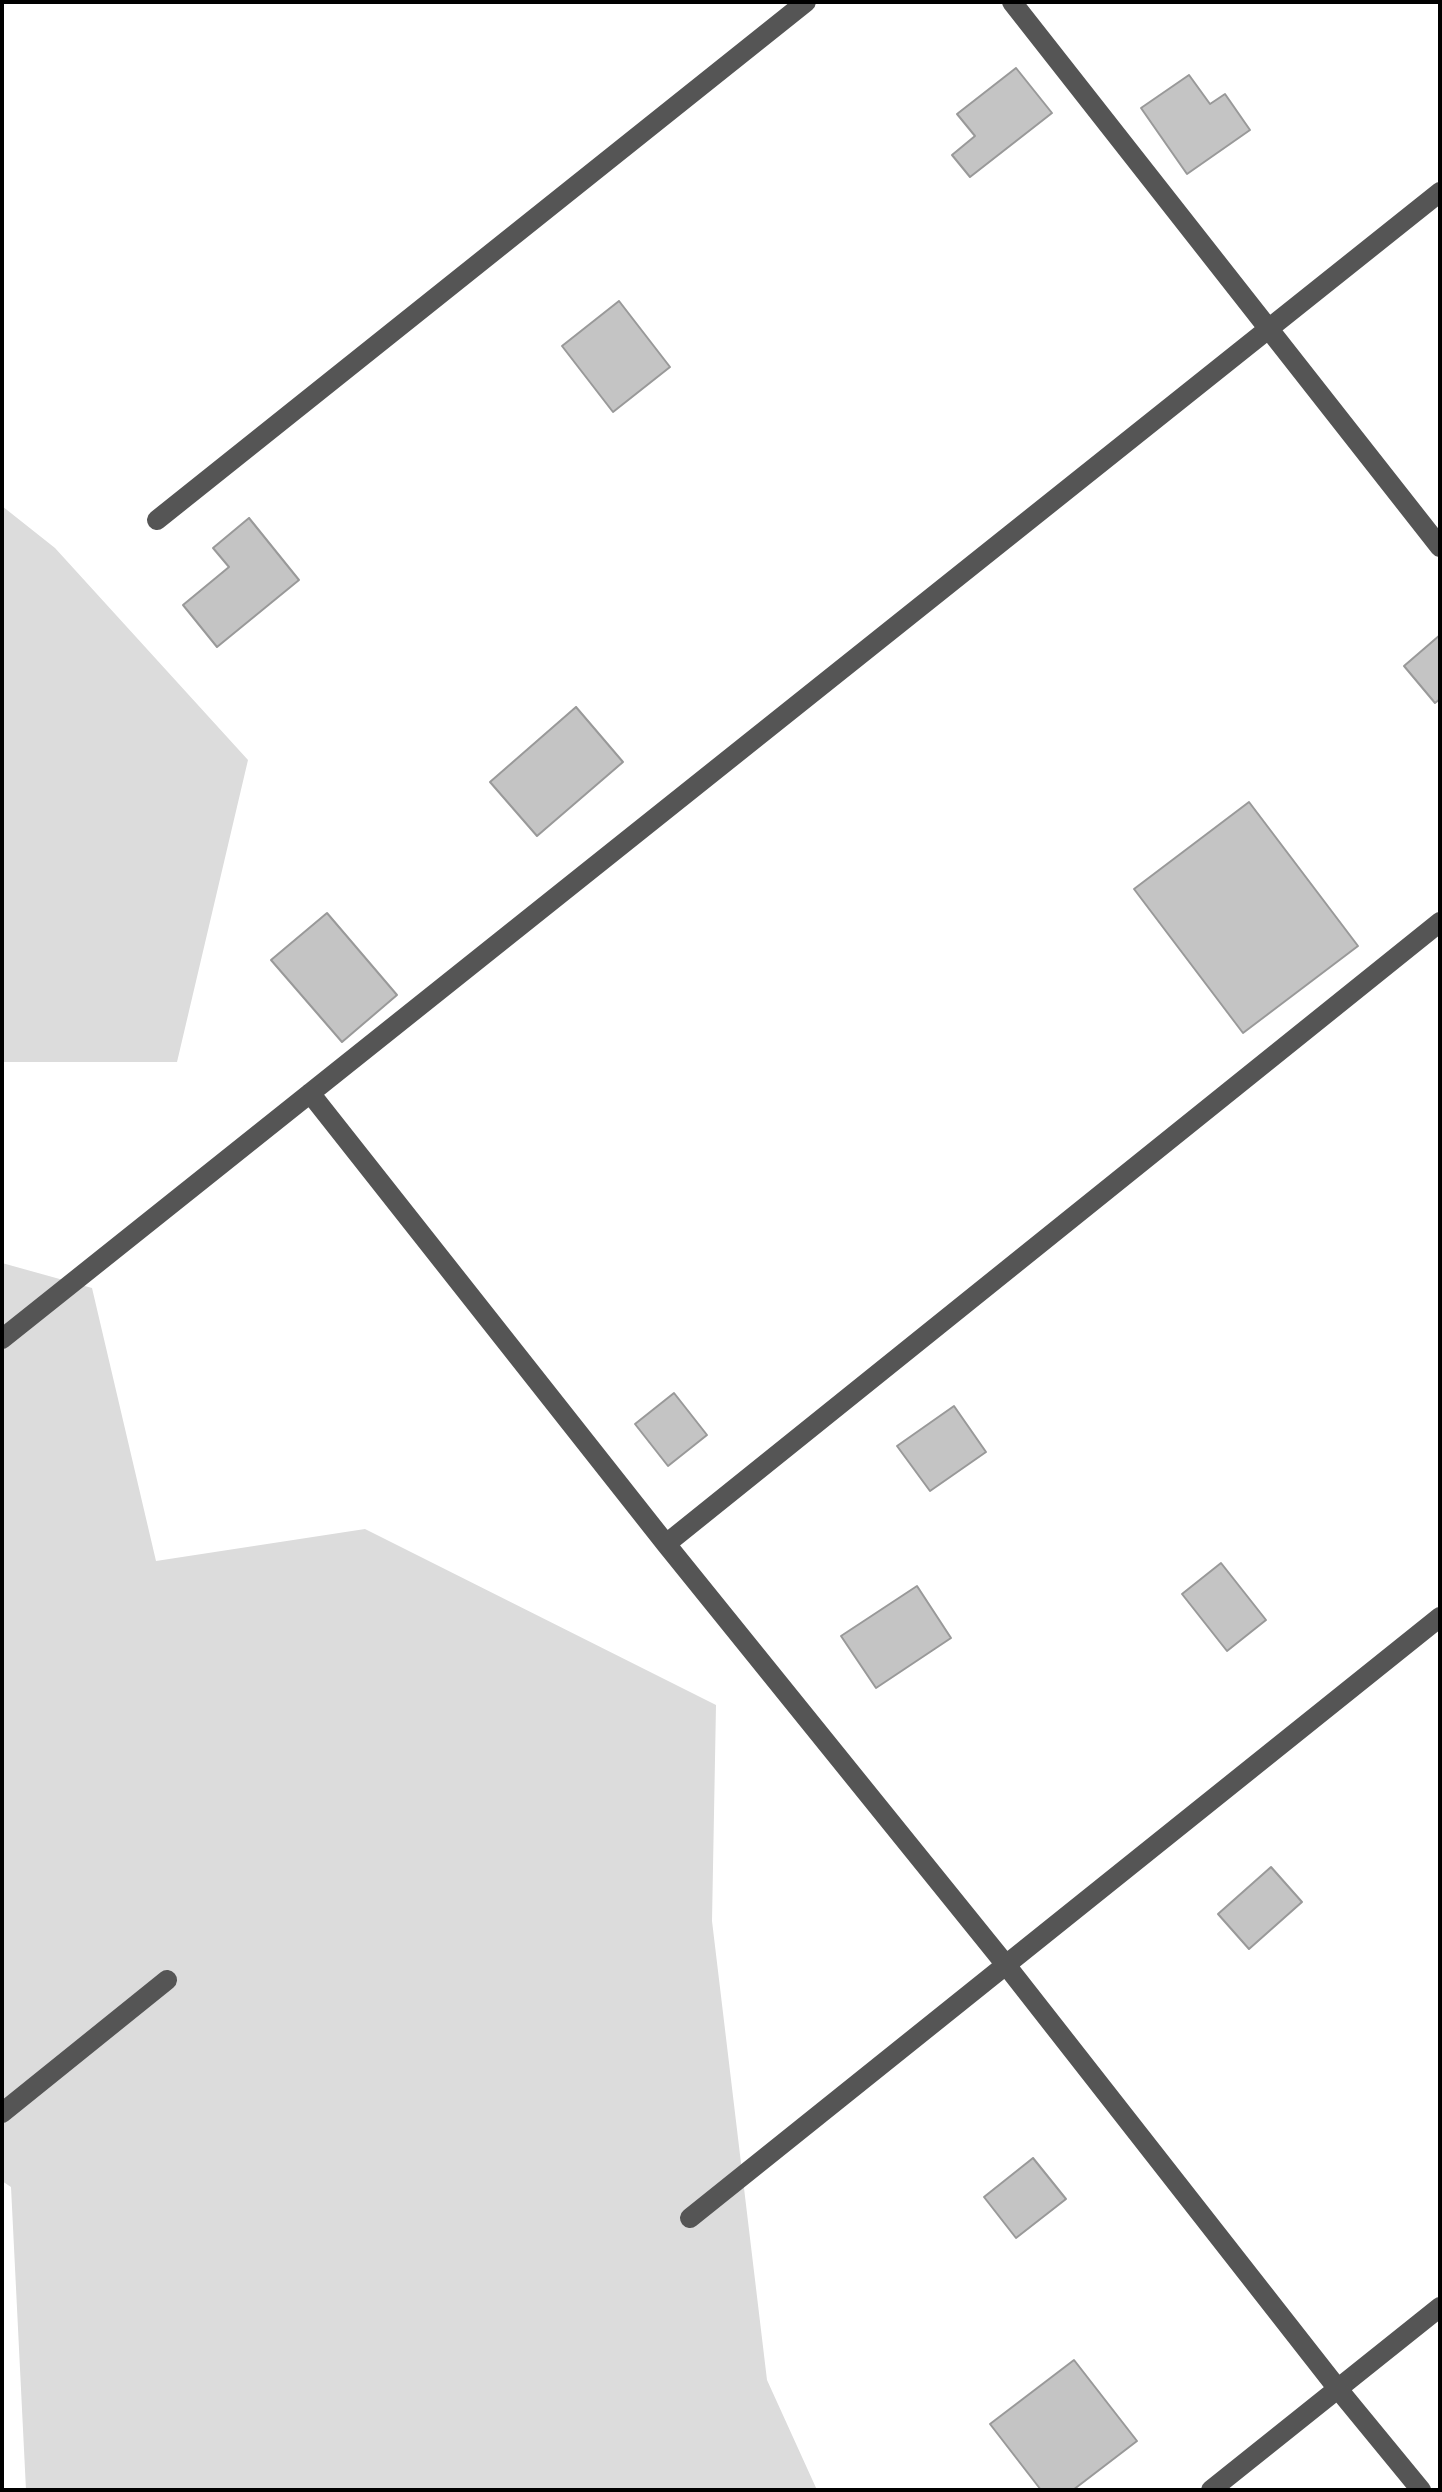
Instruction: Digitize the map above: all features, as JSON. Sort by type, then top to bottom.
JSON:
[{"type":"lane","points":[[157,520],[806,2]]},
{"type":"lane","points":[[1012,2],[1440,547]]},
{"type":"lane","points":[[2,1339],[1440,192]]},
{"type":"lane","points":[[666,1544],[1440,922]]},
{"type":"lane","points":[[310,1093],[1421,2490]]},
{"type":"lane","points":[[690,2218],[1440,1617]]},
{"type":"lane","points":[[2,2113],[167,1980]]},
{"type":"lane","points":[[1211,2490],[1440,2307]]},
{"type":"shaded area","points":[[2,506],[55,548],[248,760],[177,1062],[2,1062]]},
{"type":"shaded area","points":[[2,1263],[92,1288],[156,1561],[365,1529],[716,1705],[712,1921],[767,2380],[817,2490],[26,2490],[11,2187],[2,2181]]},
{"type":"building","points":[[1016,68],[1052,113],[970,177],[952,155],[975,136],[957,114]]},
{"type":"building","points":[[1189,75],[1210,104],[1225,94],[1250,130],[1187,174],[1141,108]]},
{"type":"building","points":[[619,301],[670,367],[613,412],[562,346]]},
{"type":"building","points":[[249,518],[299,580],[217,647],[183,605],[229,567],[213,548]]},
{"type":"building","points":[[1440,635],[1440,699],[1435,703],[1404,666]]},
{"type":"building","points":[[576,707],[623,762],[537,836],[490,782]]},
{"type":"building","points":[[1249,802],[1358,946],[1243,1033],[1134,889]]},
{"type":"building","points":[[327,913],[397,995],[342,1042],[271,960]]},
{"type":"building","points":[[674,1393],[707,1435],[668,1466],[635,1424]]},
{"type":"building","points":[[954,1406],[986,1452],[930,1491],[897,1446]]},
{"type":"building","points":[[1221,1563],[1266,1620],[1227,1651],[1182,1594]]},
{"type":"building","points":[[917,1586],[951,1638],[876,1688],[841,1636]]},
{"type":"building","points":[[1271,1867],[1302,1902],[1249,1949],[1218,1914]]},
{"type":"building","points":[[1033,2158],[1066,2199],[1016,2238],[984,2197]]},
{"type":"building","points":[[1074,2360],[1137,2441],[1073,2490],[1041,2490],[990,2424]]}]
